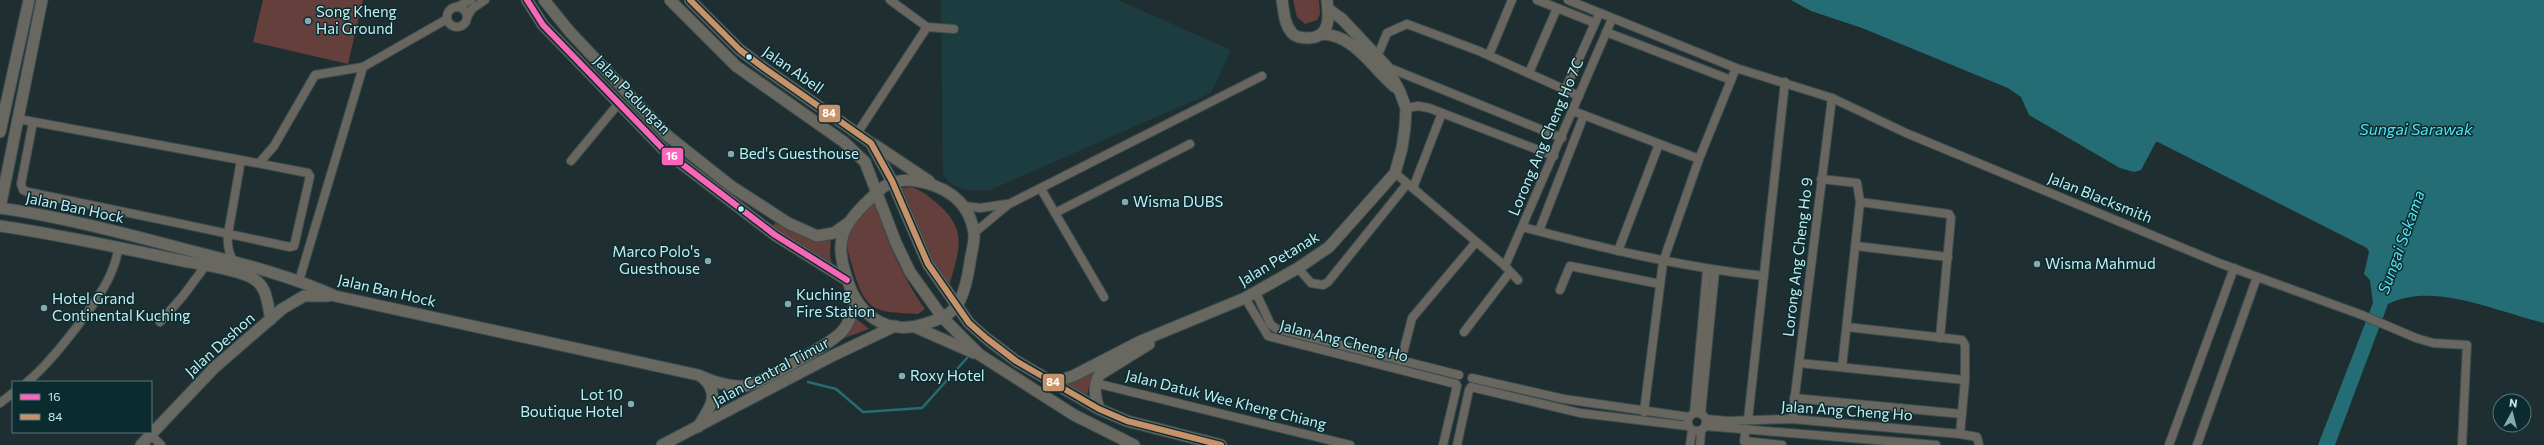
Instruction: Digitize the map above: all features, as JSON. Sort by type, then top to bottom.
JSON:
[{"type":"main road","points":[[0,132],[29,0]]},
{"type":"main road","points":[[0,208],[42,0]]},
{"type":"main road","name":"Jalan Padungan","points":[[526,0],[543,25],[665,151],[688,171],[775,235],[847,280]]},
{"type":"main road","name":"Jalan Padungan","points":[[544,0],[570,32],[668,136],[730,186],[788,223],[818,236],[834,233],[848,223]]},
{"type":"main road","name":"Jalan Abell","points":[[670,0],[736,66],[856,152],[866,162],[876,193]]},
{"type":"main road","name":"Jalan Abell","points":[[690,0],[740,50],[858,132],[871,143],[892,181]]},
{"type":"main road","name":"Jalan Petanak","points":[[1282,0],[1285,19],[1293,34],[1306,38],[1315,38],[1322,34],[1340,36],[1350,43],[1380,75],[1400,92]]},
{"type":"main road","points":[[1322,34],[1329,20],[1327,4]]},
{"type":"main road","name":"Jalan Petanak","points":[[1054,382],[1073,376],[1111,355],[1256,293],[1298,268],[1329,248],[1395,173],[1402,148],[1406,108],[1400,92],[1387,67],[1327,4]]},
{"type":"main road","points":[[871,143],[931,183],[948,192],[965,206],[974,233],[965,291],[958,305],[943,318],[915,327]]},
{"type":"main road","points":[[6,176],[9,201],[16,210]]},
{"type":"main road","points":[[892,181],[928,264],[958,305],[969,323],[986,338],[1016,361],[1099,409],[1127,421],[1221,445]]},
{"type":"main road","points":[[931,183],[892,181],[876,193],[848,223],[841,249],[847,280],[856,302],[876,321],[895,326],[915,327],[980,355],[1074,415],[1127,444]]},
{"type":"main road","points":[[876,193],[910,272],[943,318],[980,355]]},
{"type":"main road","name":"Jalan Ban Hock","points":[[0,208],[78,222],[207,260],[253,278],[263,288],[267,295],[271,319]]},
{"type":"main road","name":"Jalan Ban Hock","points":[[0,226],[119,247],[207,260],[234,262],[299,281],[335,296],[701,376]]},
{"type":"main road","name":"Jalan Deshon","points":[[141,445],[214,368],[282,309],[304,296],[335,296]]},
{"type":"main road","name":"Jalan Central Timur","points":[[701,376],[714,381],[746,386],[775,373],[838,336],[849,321],[856,302]]},
{"type":"main road","name":"Jalan Central Timur","points":[[662,445],[832,356],[895,326]]},
{"type":"main road","name":"Jalan Petanak","points":[[1095,383],[1106,369],[1167,332]]},
{"type":"main road","points":[[697,428],[713,403],[714,396],[712,389],[701,376]]},
{"type":"main road","points":[[1095,383],[1094,396],[1099,409]]},
{"type":"street","points":[[470,0],[449,11],[447,19],[450,24],[458,27],[463,25],[472,9],[486,0]]},
{"type":"street","points":[[890,0],[927,27],[954,29]]},
{"type":"street","points":[[1489,55],[1512,0]]},
{"type":"street","points":[[1537,0],[1595,23]]},
{"type":"street","name":"Jalan Blacksmith","points":[[1568,0],[1599,14],[1736,68],[1785,82],[1832,98],[1906,134],[2257,277],[2362,315],[2433,344],[2467,345],[2462,445]]},
{"type":"street","points":[[457,7],[465,12],[467,17]]},
{"type":"street","points":[[1529,73],[1557,8]]},
{"type":"street","points":[[1566,90],[1599,14]]},
{"type":"street","points":[[260,162],[274,146],[315,75],[363,67],[447,19]]},
{"type":"street","name":"Lorong Ang Cheng Ho 7C","points":[[1464,332],[1508,269],[1522,227],[1562,138],[1612,19]]},
{"type":"street","points":[[1374,55],[1380,50],[1387,32],[1407,24],[1489,55],[1579,96]]},
{"type":"street","points":[[858,132],[927,27]]},
{"type":"street","points":[[1606,32],[1731,80]]},
{"type":"street","points":[[299,281],[363,67]]},
{"type":"street","points":[[1387,67],[1562,138]]},
{"type":"street","points":[[1644,412],[1663,262],[1699,159],[1736,68]]},
{"type":"street","points":[[974,233],[1009,204],[1262,76]]},
{"type":"street","points":[[1748,420],[1785,82]]},
{"type":"street","name":"Lorong Ang Cheng Ho 9","points":[[1792,419],[1832,98]]},
{"type":"street","points":[[571,161],[619,103]]},
{"type":"street","points":[[1406,108],[1418,106],[1442,113],[1554,156]]},
{"type":"street","points":[[1573,111],[1699,159]]},
{"type":"street","points":[[1298,268],[1306,279],[1317,285],[1328,282],[1410,186],[1442,113]]},
{"type":"street","points":[[1539,231],[1584,115]]},
{"type":"street","points":[[18,119],[241,160],[260,162],[308,173],[310,176],[294,246],[228,236],[23,190],[21,184],[33,122]]},
{"type":"street","points":[[1055,214],[1190,144]]},
{"type":"street","points":[[1618,251],[1659,144]]},
{"type":"street","points":[[160,322],[183,296],[207,260],[223,251],[228,236],[241,160]]},
{"type":"street","points":[[1395,173],[1508,269],[1518,280]]},
{"type":"street","points":[[1821,179],[1858,183],[1860,202],[1842,367]]},
{"type":"street","points":[[1040,189],[1104,297]]},
{"type":"street","points":[[1860,202],[1949,214],[1951,218],[1940,338]]},
{"type":"street","points":[[965,206],[980,208],[1009,204]]},
{"type":"street","points":[[1522,227],[1663,262],[1711,270],[1764,276]]},
{"type":"street","points":[[228,236],[229,253],[234,262]]},
{"type":"street","points":[[1401,361],[1412,318],[1476,242]]},
{"type":"street","points":[[1856,246],[1948,257]]},
{"type":"street","points":[[28,381],[43,369],[82,318],[113,268],[119,247]]},
{"type":"street","points":[[1560,290],[1570,266],[1660,284]]},
{"type":"street","points":[[2170,445],[2234,268]]},
{"type":"street","points":[[1690,445],[1697,422],[1711,270]]},
{"type":"street","points":[[2197,445],[2257,277]]},
{"type":"street","name":"Jalan Ang Cheng Ho","points":[[1256,293],[1271,325],[1277,329],[1401,361],[1459,374]]},
{"type":"street","name":"Jalan Ang Cheng Ho","points":[[1245,298],[1268,336],[1456,385]]},
{"type":"street","points":[[1847,327],[1964,342],[1965,380],[1960,434]]},
{"type":"street","points":[[1799,363],[1965,380]]},
{"type":"street","points":[[1443,445],[1459,374],[1465,373],[1472,378],[1457,445]]},
{"type":"street","name":"Jalan Ang Cheng Ho","points":[[1472,378],[1564,399],[1697,422],[1746,429],[1936,445]]},
{"type":"street","name":"Jalan Datuk Wee Kheng Chiang","points":[[1095,383],[1350,445]]},
{"type":"street","points":[[1456,385],[1461,390],[1470,388]]},
{"type":"street","name":"Jalan Ang Cheng Ho","points":[[1470,388],[1580,413],[1697,422],[1792,419],[1960,434],[1976,437],[1979,445]]},
{"type":"street","points":[[0,403],[12,394]]},
{"type":"street","points":[[1794,398],[1962,414]]},
{"type":"street","points":[[1697,422],[1700,445]]},
{"type":"street","points":[[1746,429],[1744,441],[1782,445]]},
{"type":"street","points":[[151,435],[161,445]]},
{"type":"shaded area","name":"Song Kheng Hai Ground","points":[[263,0],[363,0],[348,64],[253,42]]},
{"type":"shaded area","points":[[941,0],[1118,0],[1231,50],[1211,93],[990,190],[965,190],[952,185],[943,175]]},
{"type":"shaded area","points":[[1293,0],[1319,0],[1320,14],[1317,20],[1305,24],[1297,17]]},
{"type":"shaded area","points":[[912,187],[923,193],[940,206],[955,226],[959,245],[948,290],[927,254],[905,201],[901,188]]},
{"type":"shaded area","points":[[874,201],[895,257],[916,296],[925,309],[918,314],[892,312],[874,307],[868,302],[858,283],[847,243],[852,229]]},
{"type":"shaded area","points":[[775,223],[808,238],[831,236],[830,257],[833,267],[773,227]]},
{"type":"shaded area","points":[[854,317],[869,329],[839,340]]},
{"type":"shaded area","points":[[1094,367],[1087,395],[1065,383]]},
{"type":"water","name":"Sungai Sarawak","points":[[1791,0],[2544,0],[2544,323],[2486,306],[2445,297],[2425,296],[2406,298],[2388,304],[2335,445],[2318,445],[2373,303],[2370,280],[2364,274],[2369,252],[2367,248],[2158,142],[2156,142],[2141,170],[2134,172],[2120,168],[2029,115],[2021,97],[2008,88],[1862,28],[1811,11]]},
{"type":"waterway","points":[[808,382],[836,389],[863,412],[922,408],[967,358]]},
{"type":"transit line","name":"16","points":[[527,0],[543,25],[665,151],[775,235],[847,280]]},
{"type":"transit line","name":"84","points":[[690,0],[740,50],[871,143],[892,181],[928,264],[969,323],[986,338],[1016,361],[1099,409],[1127,421],[1221,445]]},
{"type":"place","name":"Song Kheng Hai Ground","points":[[308,21]]},
{"type":"place","name":"Bed's Guesthouse","points":[[731,154]]},
{"type":"place","name":"Wisma DUBS","points":[[1125,202]]},
{"type":"place","name":"Marco Polo's Guesthouse","points":[[708,261]]},
{"type":"place","name":"Wisma Mahmud","points":[[2037,264]]},
{"type":"place","name":"Kuching Fire Station","points":[[788,304]]},
{"type":"place","name":"Hotel Grand Continental Kuching","points":[[44,308]]},
{"type":"place","name":"Roxy Hotel","points":[[902,376]]},
{"type":"place","name":"Lot 10 Boutique Hotel","points":[[631,404]]},
{"type":"water label","name":"Sungai Sekama","points":[[2401,242]]}]
